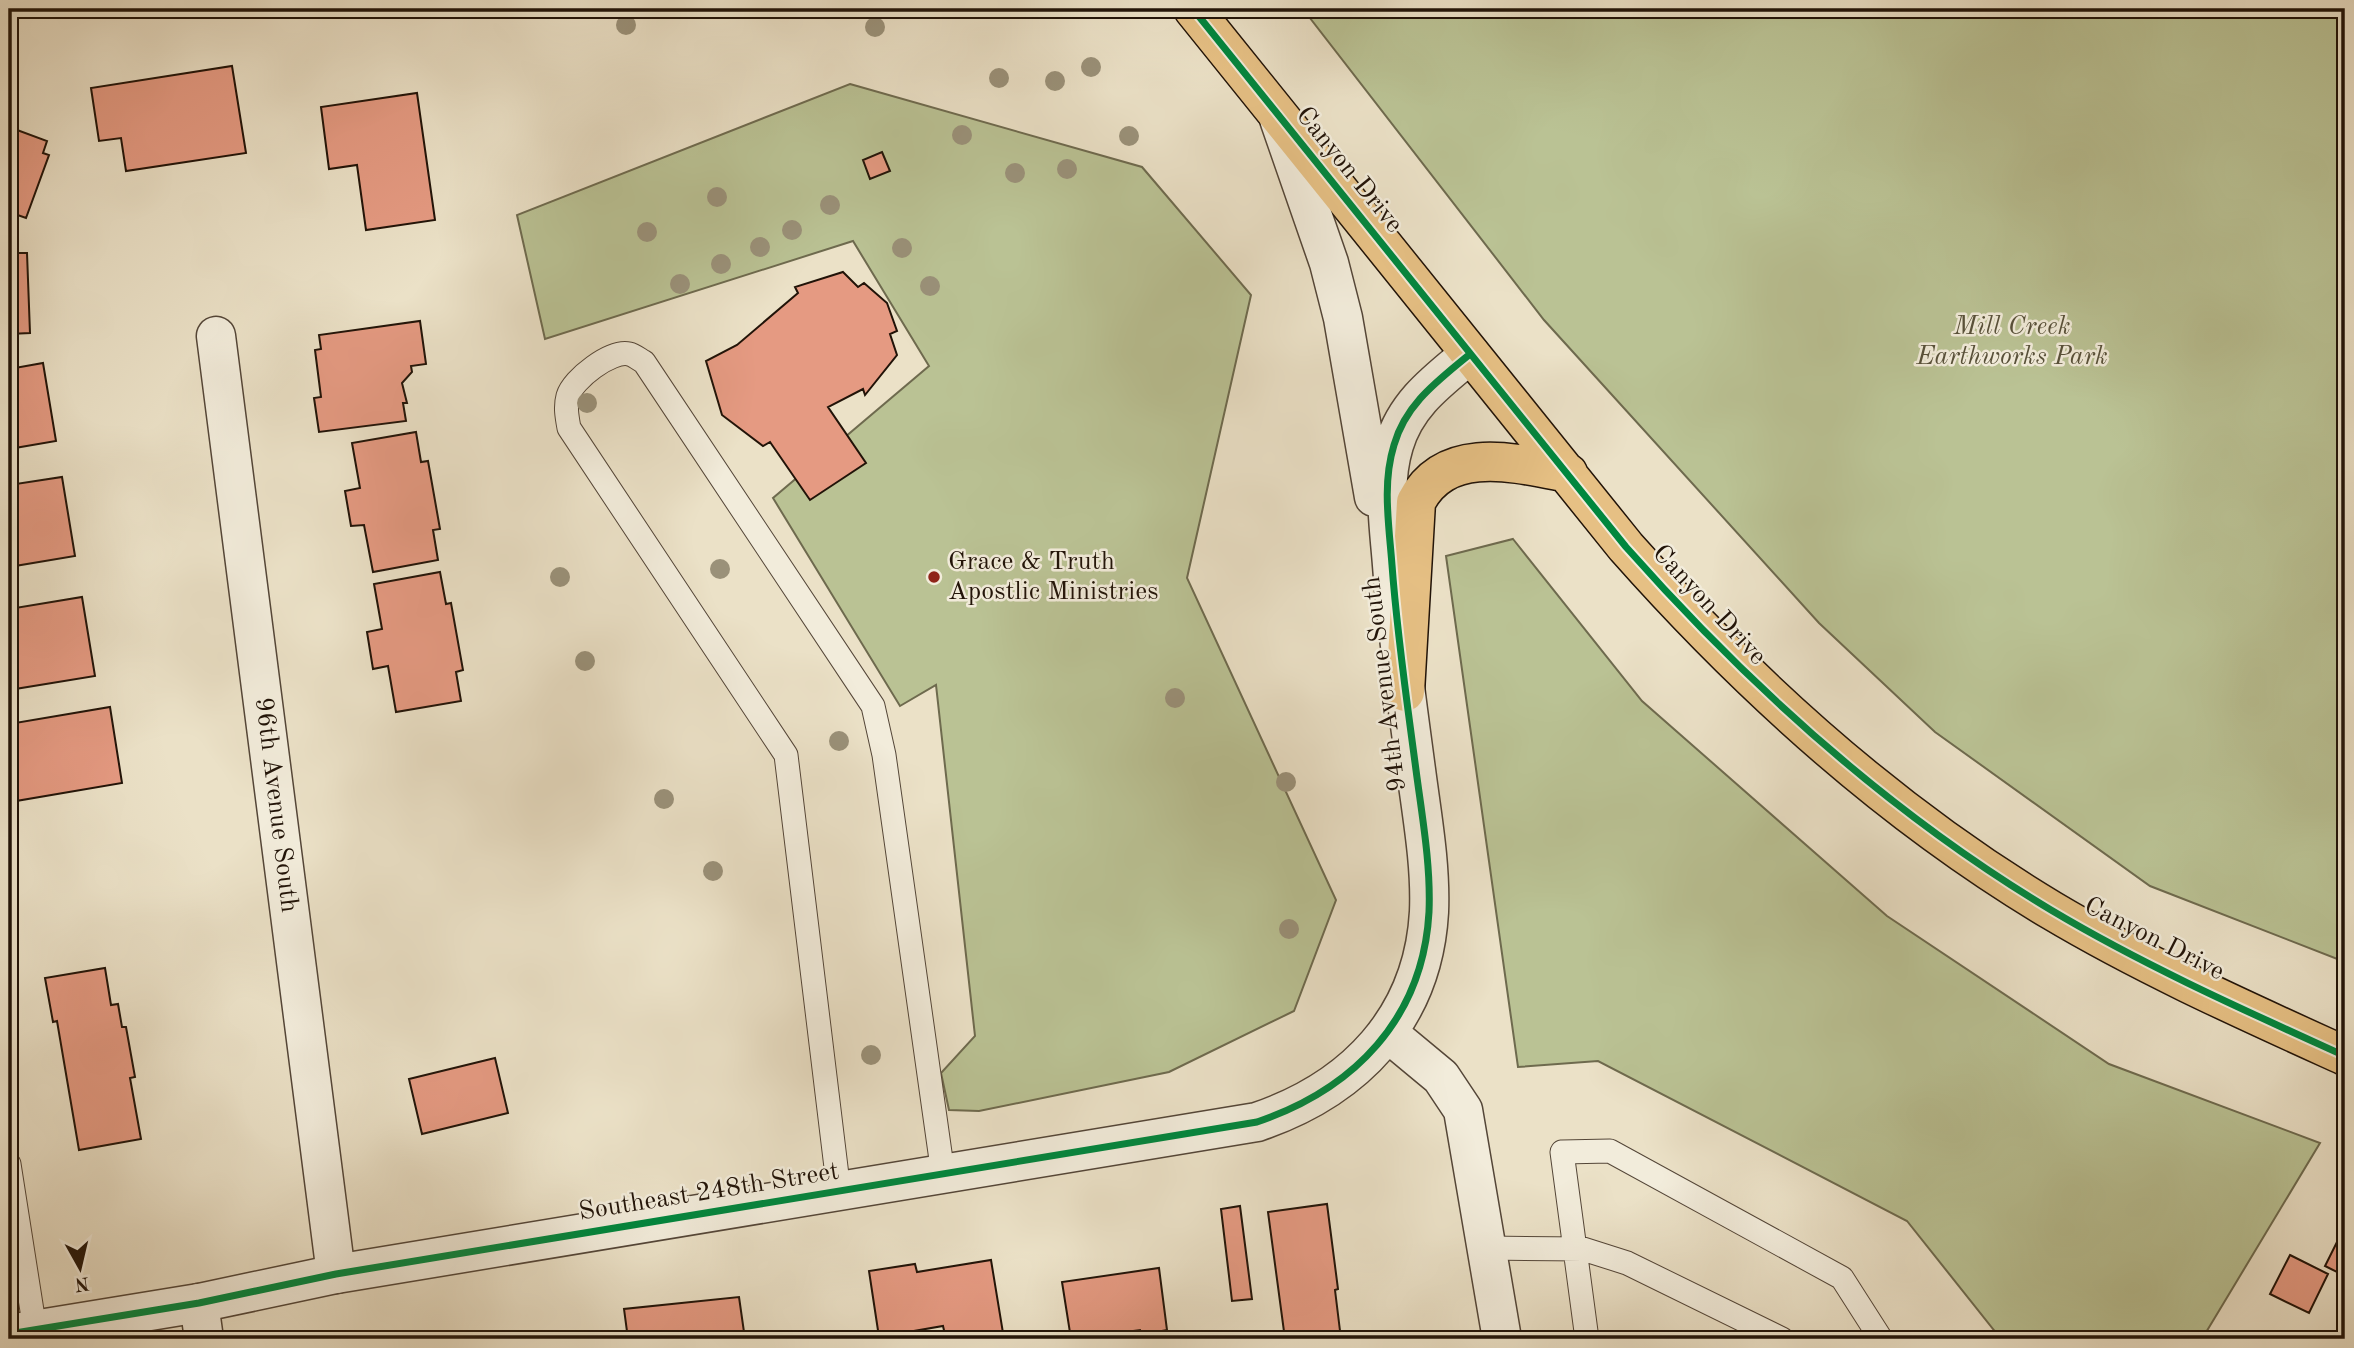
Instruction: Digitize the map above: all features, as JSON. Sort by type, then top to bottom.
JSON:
[{"type":"main road","name":"Canyon Drive","points":[[1193,9],[1626,547],[1688,617],[1754,683],[1895,804],[1994,873],[2109,942],[2345,1056]]},
{"type":"main road","points":[[1405,692],[1416,502],[1424,487],[1443,471],[1472,462],[1517,464],[1568,473]]},
{"type":"street","points":[[1278,117],[1329,263],[1343,318],[1395,613]]},
{"type":"street","name":"96th Avenue South","points":[[216,336],[336,1274]]},
{"type":"street","name":"94th Avenue South","points":[[1388,1032],[1409,995],[1423,954],[1429,911],[1423,825],[1395,613],[1387,477],[1394,443],[1408,412],[1423,393],[1471,354]]},
{"type":"street","points":[[1388,1032],[1441,1077],[1463,1110],[1502,1339]]},
{"type":"street","name":"Southeast 248th Street","points":[[22,1332],[202,1321],[336,1274],[1257,1122],[1296,1109],[1331,1089],[1362,1063],[1388,1032]]},
{"type":"lane","points":[[839,1192],[786,755],[569,428],[566,409],[569,392],[586,371],[615,356],[629,354],[644,362],[873,706],[884,755],[943,1174]]},
{"type":"lane","points":[[1587,1339],[1562,1152],[1610,1151],[1842,1278],[1881,1339]]},
{"type":"lane","points":[[9,1164],[22,1332]]},
{"type":"lane","points":[[1486,1248],[1573,1247],[1627,1263],[1782,1339]]},
{"type":"green space","name":"Mill Creek Earthworks Park","points":[[1303,9],[2345,9],[2345,962],[2150,886],[1935,732],[1819,623],[1544,320]]},
{"type":"green space","points":[[850,84],[1142,167],[1251,295],[1187,578],[1336,900],[1294,1011],[1169,1072],[979,1111],[949,1110],[941,1073],[975,1036],[936,685],[900,706],[773,498],[929,366],[853,241],[545,339],[517,215]]},
{"type":"green space","points":[[1513,539],[1642,701],[1887,916],[2109,1064],[2320,1143],[2202,1339],[2001,1339],[1907,1221],[1598,1061],[1518,1067],[1446,556]]},
{"type":"building","points":[[232,66],[246,153],[126,171],[121,138],[99,141],[91,88]]},
{"type":"building","points":[[417,93],[435,220],[366,230],[357,165],[329,169],[321,107]]},
{"type":"building","points":[[9,127],[47,141],[43,153],[49,155],[26,218],[9,212]]},
{"type":"building","points":[[882,152],[890,171],[870,179],[863,160]]},
{"type":"building","points":[[9,253],[27,253],[30,333],[9,334]]},
{"type":"building","points":[[843,272],[858,287],[864,283],[887,303],[897,331],[890,334],[897,355],[865,395],[863,389],[828,407],[866,463],[810,500],[770,442],[763,446],[722,415],[706,361],[737,345],[798,293],[795,287]]},
{"type":"building","points":[[420,321],[426,364],[411,366],[412,372],[402,383],[407,403],[403,403],[406,421],[319,432],[314,398],[321,397],[315,350],[321,349],[319,335]]},
{"type":"building","points":[[43,363],[56,441],[9,449],[9,369]]},
{"type":"building","points":[[416,432],[421,462],[428,461],[440,529],[433,530],[438,560],[373,572],[364,525],[351,526],[345,491],[360,488],[352,443]]},
{"type":"building","points":[[62,477],[75,556],[9,567],[9,485]]},
{"type":"building","points":[[440,572],[446,604],[451,603],[463,670],[456,672],[461,701],[396,712],[388,666],[373,669],[367,632],[382,629],[374,584]]},
{"type":"building","points":[[82,597],[95,676],[9,690],[9,609]]},
{"type":"building","points":[[110,707],[122,783],[16,801],[9,755],[9,724]]},
{"type":"building","points":[[105,968],[111,1005],[118,1004],[122,1027],[126,1027],[135,1077],[130,1078],[141,1139],[79,1150],[57,1021],[53,1022],[45,978]]},
{"type":"building","points":[[495,1058],[508,1113],[422,1134],[409,1079]]},
{"type":"building","points":[[1327,1204],[1338,1289],[1335,1290],[1341,1339],[1285,1339],[1268,1212]]},
{"type":"building","points":[[1240,1206],[1252,1299],[1232,1301],[1221,1209]]},
{"type":"building","points":[[2345,1226],[2345,1276],[2325,1266]]},
{"type":"building","points":[[2290,1255],[2328,1274],[2309,1313],[2270,1294]]},
{"type":"building","points":[[991,1260],[1004,1339],[946,1339],[943,1326],[879,1337],[869,1271],[915,1264],[917,1272]]},
{"type":"building","points":[[1159,1268],[1167,1330],[1141,1335],[1140,1330],[1071,1339],[1062,1282]]},
{"type":"building","points":[[739,1297],[745,1339],[628,1339],[624,1309]]},
{"type":"building","points":[[507,1334],[508,1339],[473,1339]]},
{"type":"cycle path","points":[[1193,9],[1626,547],[1673,599],[1772,698],[1824,745],[1934,832],[2051,910],[2159,969],[2345,1056]]},
{"type":"cycle path","points":[[9,1334],[199,1303],[336,1274],[1257,1122],[1292,1108],[1324,1090],[1352,1069],[1377,1045],[1398,1017],[1413,985],[1424,950],[1429,912],[1427,859],[1402,668],[1388,520],[1388,475],[1399,430],[1415,405],[1470,354]]},
{"type":"place","name":"Grace & Truth Apostlic Ministries","points":[[934,577]]}]
